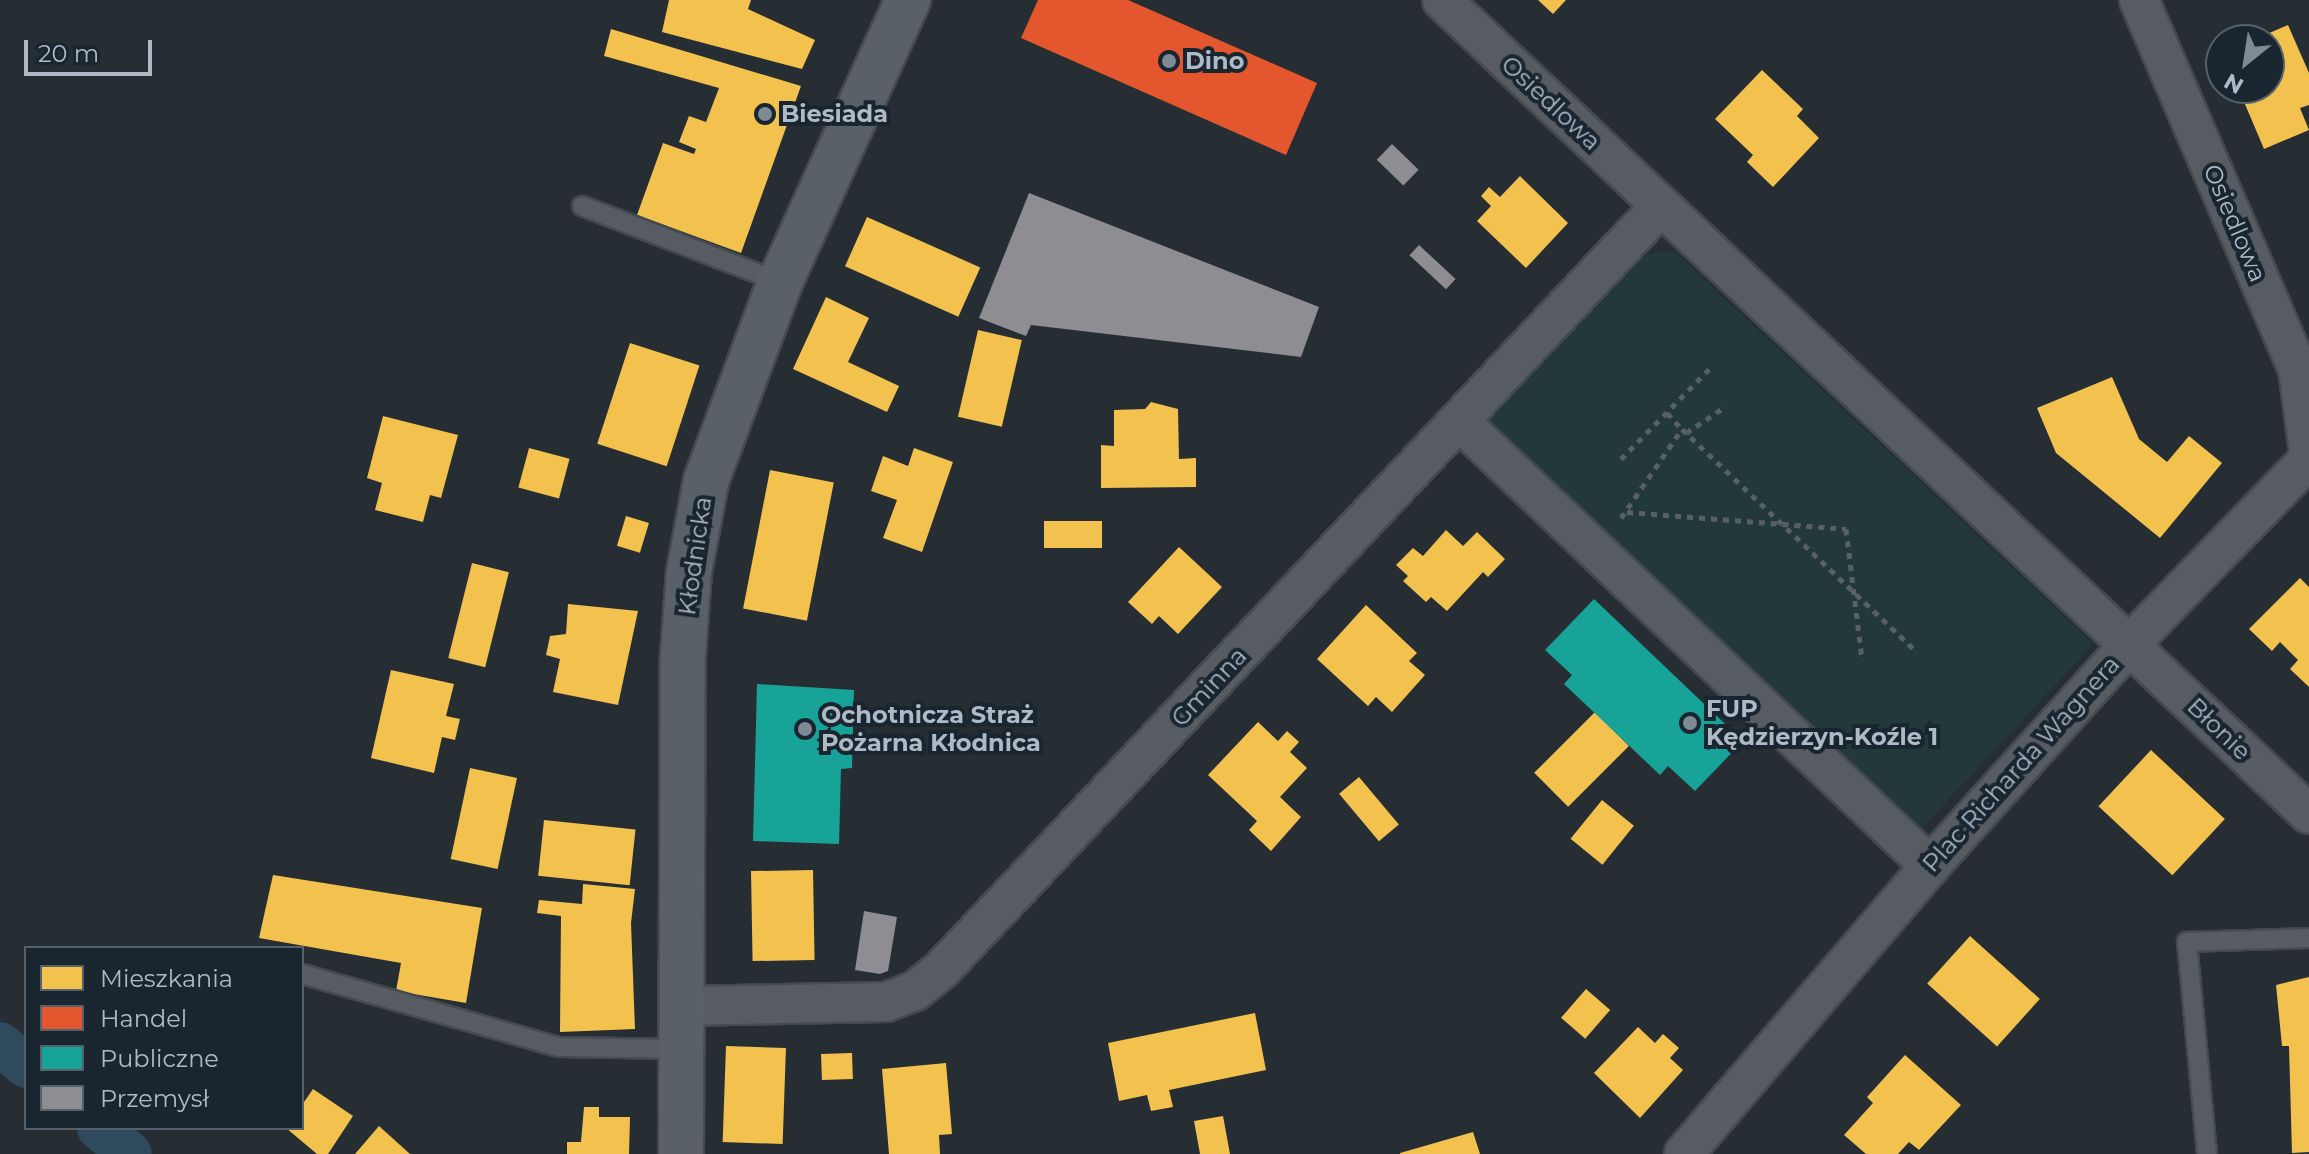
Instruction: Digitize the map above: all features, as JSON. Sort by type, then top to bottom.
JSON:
[{"type":"main road","name":"Kłodnicka","points":[[681,1154],[680,764],[689,572],[706,481],[780,282],[908,0]]},
{"type":"street","name":"Osiedlowa","points":[[1442,0],[1660,207]]},
{"type":"street","name":"Osiedlowa","points":[[2139,0],[2298,369],[2309,453]]},
{"type":"street","name":"Gminna","points":[[681,1028],[886,1002],[915,991],[942,969],[1660,207]]},
{"type":"street","name":"Plac Richarda Wagnera","points":[[1660,207],[2130,644],[1930,866],[1684,1154]]},
{"type":"street","points":[[1459,421],[1930,866]]},
{"type":"street","points":[[2130,644],[2309,459]]},
{"type":"street","name":"Błonie","points":[[2130,644],[2309,814]]},
{"type":"lane","points":[[582,206],[780,282]]},
{"type":"lane","points":[[2207,1154],[2187,942],[2309,938]]},
{"type":"lane","points":[[304,975],[559,1047],[681,1028]]},
{"type":"path","points":[[1621,459],[1713,365]]},
{"type":"path","points":[[1593,548],[1627,512],[1684,431],[1726,406]]},
{"type":"path","points":[[1667,413],[1917,652]]},
{"type":"path","points":[[1627,512],[1849,527],[1862,660]]},
{"type":"green space","points":[[1673,250],[2093,644],[1921,829],[1488,421],[1646,254]]},
{"type":"building: Mieszkania","points":[[669,0],[751,0],[748,9],[815,40],[802,69],[662,32]]},
{"type":"building: Mieszkania","points":[[1538,0],[1566,0],[1553,14]]},
{"type":"building: Mieszkania","points":[[2288,25],[2309,73],[2309,105],[2300,108],[2309,130],[2264,149],[2245,104],[2285,104],[2285,26]]},
{"type":"building: Mieszkania","points":[[611,29],[801,86],[741,253],[637,215],[663,143],[694,154],[696,149],[679,142],[689,116],[706,122],[719,88],[604,56]]},
{"type":"building: Mieszkania","points":[[1762,70],[1803,109],[1797,116],[1819,138],[1773,187],[1747,162],[1753,155],[1715,119]]},
{"type":"building: Mieszkania","points":[[1520,176],[1568,223],[1526,268],[1477,221],[1491,206],[1481,196],[1489,187],[1500,197]]},
{"type":"building: Mieszkania","points":[[867,217],[980,267],[958,317],[845,266]]},
{"type":"building: Mieszkania","points":[[826,297],[869,318],[848,362],[899,386],[887,412],[793,369]]},
{"type":"building: Mieszkania","points":[[978,330],[1022,340],[1002,427],[958,417]]},
{"type":"building: Mieszkania","points":[[630,343],[699,366],[667,466],[597,444]]},
{"type":"building: Mieszkania","points":[[2112,377],[2139,439],[2167,462],[2189,436],[2222,463],[2160,538],[2056,453],[2037,408]]},
{"type":"building: Mieszkania","points":[[1151,402],[1178,409],[1179,459],[1196,458],[1196,487],[1101,488],[1101,445],[1114,446],[1114,410],[1145,409]]},
{"type":"building: Mieszkania","points":[[383,416],[458,435],[441,498],[430,495],[423,522],[375,510],[382,483],[367,478]]},
{"type":"building: Mieszkania","points":[[529,448],[570,459],[559,498],[518,488]]},
{"type":"building: Mieszkania","points":[[914,448],[953,462],[922,552],[883,538],[897,500],[871,491],[883,456],[908,466]]},
{"type":"building: Mieszkania","points":[[770,470],[834,482],[807,621],[743,608]]},
{"type":"building: Mieszkania","points":[[626,516],[649,523],[640,553],[617,546]]},
{"type":"building: Mieszkania","points":[[1044,521],[1102,521],[1102,548],[1044,548]]},
{"type":"building: Mieszkania","points":[[1446,530],[1463,546],[1477,532],[1505,559],[1488,577],[1483,572],[1447,611],[1431,597],[1426,602],[1403,581],[1408,576],[1396,565],[1413,548],[1423,556]]},
{"type":"building: Mieszkania","points":[[1179,547],[1222,587],[1178,634],[1159,616],[1152,624],[1128,602]]},
{"type":"building: Mieszkania","points":[[472,563],[509,572],[485,667],[448,658]]},
{"type":"building: Mieszkania","points":[[2300,578],[2309,587],[2309,687],[2290,669],[2298,660],[2280,642],[2272,651],[2249,629]]},
{"type":"building: Mieszkania","points":[[568,604],[638,611],[618,705],[553,692],[560,659],[546,655],[550,636],[566,634]]},
{"type":"building: Mieszkania","points":[[1366,605],[1417,653],[1409,661],[1425,675],[1392,712],[1376,697],[1368,706],[1317,659]]},
{"type":"building: Mieszkania","points":[[391,670],[454,684],[446,716],[460,719],[455,740],[442,737],[434,773],[371,758]]},
{"type":"building: Mieszkania","points":[[1595,712],[1629,746],[1568,807],[1534,773]]},
{"type":"building: Mieszkania","points":[[1258,722],[1278,741],[1287,731],[1299,742],[1290,752],[1307,768],[1280,797],[1301,817],[1271,851],[1249,830],[1257,821],[1208,775]]},
{"type":"building: Mieszkania","points":[[2151,750],[2225,819],[2172,875],[2098,806]]},
{"type":"building: Mieszkania","points":[[470,768],[517,778],[498,869],[451,859]]},
{"type":"building: Mieszkania","points":[[1359,777],[1399,824],[1379,841],[1339,794]]},
{"type":"building: Mieszkania","points":[[1602,800],[1634,826],[1602,865],[1571,839]]},
{"type":"building: Mieszkania","points":[[544,820],[635,830],[630,885],[538,876]]},
{"type":"building: Mieszkania","points":[[813,870],[815,960],[753,961],[751,871]]},
{"type":"building: Mieszkania","points":[[273,875],[482,908],[466,1003],[396,991],[401,963],[259,938]]},
{"type":"building: Mieszkania","points":[[583,884],[635,889],[631,923],[635,1029],[560,1032],[561,916],[537,913],[539,900],[582,904]]},
{"type":"building: Mieszkania","points":[[1970,936],[2040,999],[1997,1046],[1927,984]]},
{"type":"building: Mieszkania","points":[[2309,977],[2309,1152],[2292,1153],[2289,1046],[2282,1046],[2276,985]]},
{"type":"building: Mieszkania","points":[[1586,989],[1610,1010],[1585,1039],[1561,1018]]},
{"type":"building: Mieszkania","points":[[1255,1013],[1266,1070],[1169,1090],[1173,1107],[1151,1111],[1147,1095],[1119,1101],[1108,1043]]},
{"type":"building: Mieszkania","points":[[1638,1027],[1655,1043],[1663,1034],[1679,1048],[1670,1058],[1683,1070],[1640,1118],[1594,1073]]},
{"type":"building: Mieszkania","points":[[726,1046],[786,1048],[783,1144],[723,1142]]},
{"type":"building: Mieszkania","points":[[852,1053],[853,1079],[822,1080],[821,1054]]},
{"type":"building: Mieszkania","points":[[1905,1055],[1961,1105],[1919,1150],[1909,1142],[1898,1154],[1866,1154],[1844,1135],[1873,1103],[1867,1097]]},
{"type":"building: Mieszkania","points":[[946,1063],[952,1134],[939,1135],[940,1154],[889,1154],[882,1069]]},
{"type":"building: Mieszkania","points":[[313,1089],[353,1116],[328,1154],[317,1154],[288,1130],[304,1130],[304,1102]]},
{"type":"building: Mieszkania","points":[[584,1107],[599,1107],[599,1117],[630,1117],[629,1154],[567,1154],[567,1142],[581,1142]]},
{"type":"building: Mieszkania","points":[[1223,1116],[1230,1154],[1200,1154],[1194,1121]]},
{"type":"building: Mieszkania","points":[[379,1126],[410,1154],[355,1154]]},
{"type":"building: Mieszkania","points":[[1473,1132],[1480,1154],[1400,1154],[1400,1153]]},
{"type":"building: Handel","name":"Dino","points":[[1038,0],[1128,0],[1317,83],[1286,155],[1021,38]]},
{"type":"building: Publiczne","points":[[1594,599],[1743,741],[1695,791],[1668,766],[1660,775],[1564,684],[1572,675],[1545,650]]},
{"type":"building: Publiczne","name":"Ochotnicza Straż Pożarna Kłodnica","points":[[757,684],[854,690],[852,768],[841,769],[839,844],[753,841]]},
{"type":"building: Przemysł","points":[[1392,144],[1419,170],[1403,186],[1377,160]]},
{"type":"building: Przemysł","points":[[1029,193],[1319,307],[1301,357],[1031,325],[1026,336],[979,318]]},
{"type":"building: Przemysł","points":[[1419,245],[1456,279],[1446,289],[1409,255]]},
{"type":"building: Przemysł","points":[[864,911],[897,917],[888,971],[880,974],[855,970]]},
{"type":"waterway","points":[[0,1044],[24,1064]]},
{"type":"waterway","points":[[101,1130],[130,1154]]},
{"type":"place","name":"Dino","points":[[1169,61]]},
{"type":"place","name":"Biesiada","points":[[765,114]]},
{"type":"place","name":"FUP Kędzierzyn-Koźle 1","points":[[1690,723]]},
{"type":"place","name":"Ochotnicza Straż Pożarna Kłodnica","points":[[805,729]]}]
